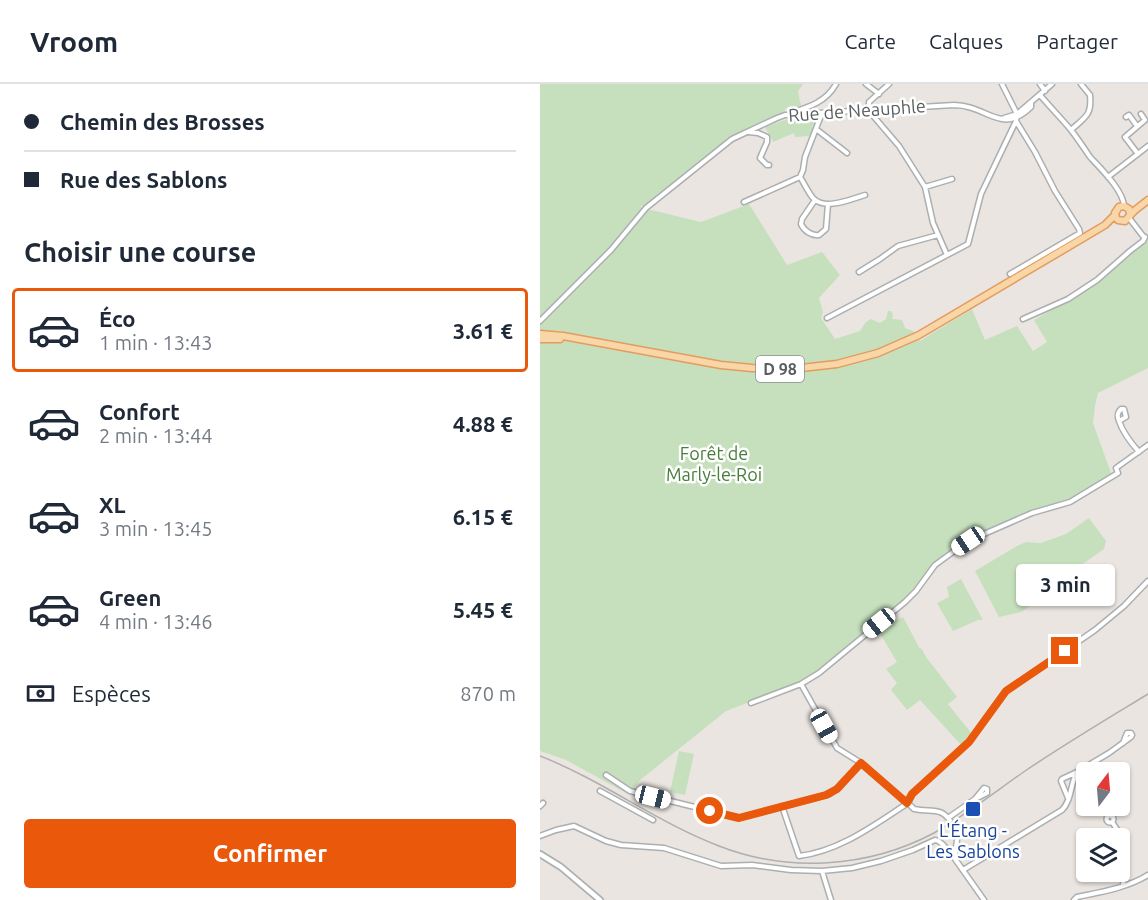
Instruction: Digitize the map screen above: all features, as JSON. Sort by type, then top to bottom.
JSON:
[{"type":"main road","points":[[1148,198],[1125,221],[1117,218],[1117,208],[1135,205],[1148,198]]},
{"type":"main road","points":[[1125,207],[1129,216]]},
{"type":"main road","name":"D 98","points":[[540,333],[752,369],[792,369],[845,362],[878,353],[919,335],[1117,218]]},
{"type":"main road","name":"D 98","points":[[540,339],[585,341]]},
{"type":"street","points":[[785,115],[815,104],[828,96],[836,84]]},
{"type":"street","points":[[866,84],[879,94]]},
{"type":"street","points":[[889,84],[869,102],[869,111],[899,146],[925,187],[933,223],[947,255]]},
{"type":"street","points":[[1002,84],[1048,179],[1080,233],[1010,274]]},
{"type":"street","points":[[1040,84],[1045,91]]},
{"type":"street","points":[[827,318],[969,242],[981,194],[1017,117],[1052,84]]},
{"type":"street","points":[[1071,130],[1090,111],[1090,95],[1081,84]]},
{"type":"street","points":[[1040,95],[1108,177],[1124,201],[1125,207]]},
{"type":"street","name":"Rue de Neauphle","points":[[540,321],[611,250],[646,208],[732,139],[785,115],[960,105],[971,106],[1003,120],[1017,117]]},
{"type":"street","points":[[744,202],[800,177],[822,113]]},
{"type":"street","points":[[1138,154],[1125,137],[1145,120],[1141,114]]},
{"type":"street","points":[[1126,117],[1129,115],[1137,126]]},
{"type":"street","points":[[816,129],[848,153]]},
{"type":"street","points":[[747,132],[767,137],[760,158],[769,165]]},
{"type":"street","points":[[1108,177],[1148,146]]},
{"type":"street","points":[[800,177],[815,200],[828,204],[865,195]]},
{"type":"street","points":[[925,187],[952,179]]},
{"type":"street","points":[[815,200],[801,221],[802,228],[813,235],[819,235],[826,229],[828,204]]},
{"type":"street","points":[[1023,319],[1068,299],[1097,280],[1143,241],[1147,237],[1143,236],[1129,216]]},
{"type":"street","points":[[859,272],[898,246],[938,235]]},
{"type":"street","points":[[1119,421],[1139,452]]},
{"type":"street","points":[[751,703],[801,684],[819,673],[905,602],[935,565],[951,552],[968,541],[1032,513],[1070,502],[1118,473],[1116,468],[1148,445]]},
{"type":"street","points":[[783,806],[798,856],[812,855],[839,845],[872,827],[907,803],[912,794],[969,742],[1006,691],[1095,630],[1124,606],[1148,581]]},
{"type":"street","points":[[801,684],[837,748],[861,763],[914,809],[938,810],[948,818],[957,836],[954,855]]},
{"type":"street","points":[[1094,762],[1123,743]]},
{"type":"street","points":[[606,775],[630,791],[739,818],[830,794],[861,763]]},
{"type":"street","points":[[1068,800],[1061,781],[1076,772]]},
{"type":"street","points":[[963,870],[1062,810],[1066,806],[1076,774]]},
{"type":"street","points":[[600,791],[653,820]]},
{"type":"street","points":[[948,818],[975,799]]},
{"type":"street","points":[[1112,822],[1126,843],[1123,885]]},
{"type":"street","points":[[540,836],[574,826],[606,841],[621,845],[664,848],[721,866],[752,866],[822,872],[881,861],[935,840],[941,842],[954,855],[984,900]]},
{"type":"street","points":[[540,854],[561,867],[600,900]]},
{"type":"street","points":[[822,872],[831,900]]},
{"type":"street","points":[[1074,900],[1077,897],[1109,890],[1148,875]]},
{"type":"green space","name":"Forêt de Marly-le-Roi","points":[[540,84],[803,84],[798,91],[801,106],[789,110],[786,108],[784,112],[729,137],[647,207],[640,206],[701,222],[749,204],[787,265],[822,252],[840,275],[819,298],[823,312],[821,318],[835,339],[860,331],[871,319],[880,323],[886,319],[888,311],[891,311],[892,319],[902,320],[905,328],[913,331],[920,341],[972,309],[985,340],[1017,326],[1033,351],[1047,342],[1034,320],[1102,280],[1148,239],[1148,368],[1098,393],[1095,406],[1093,423],[1112,476],[1067,501],[1030,512],[967,539],[936,562],[915,590],[818,672],[800,683],[726,711],[639,781],[628,794],[566,760],[540,751]]},
{"type":"green space","points":[[816,116],[811,136],[795,137],[794,133],[773,142],[765,127],[788,119]]},
{"type":"green space","points":[[1089,518],[1106,541],[1104,549],[1037,596],[1036,602],[1021,612],[999,617],[975,571],[1017,546],[1026,542],[1041,543],[1066,534]]},
{"type":"green space","points":[[961,579],[983,620],[953,631],[937,603],[949,597],[947,587]]},
{"type":"green space","points":[[903,617],[920,649],[957,697],[948,704],[972,734],[962,746],[920,700],[907,710],[891,690],[897,683],[886,669],[897,662],[878,630]]},
{"type":"green space","points":[[679,751],[694,754],[685,795],[670,792]]},
{"type":"tram line","points":[[540,756],[585,777],[673,825],[719,846],[745,855],[772,860],[828,863],[882,854],[934,833],[1040,761],[1148,694]]},
{"type":"place","name":"L'Étang - Les Sablons","points":[[973,809]]},
{"type":"route","points":[[710,811],[739,818],[830,794],[861,763],[907,803],[912,794],[969,742],[1006,691],[1065,651]]}]
